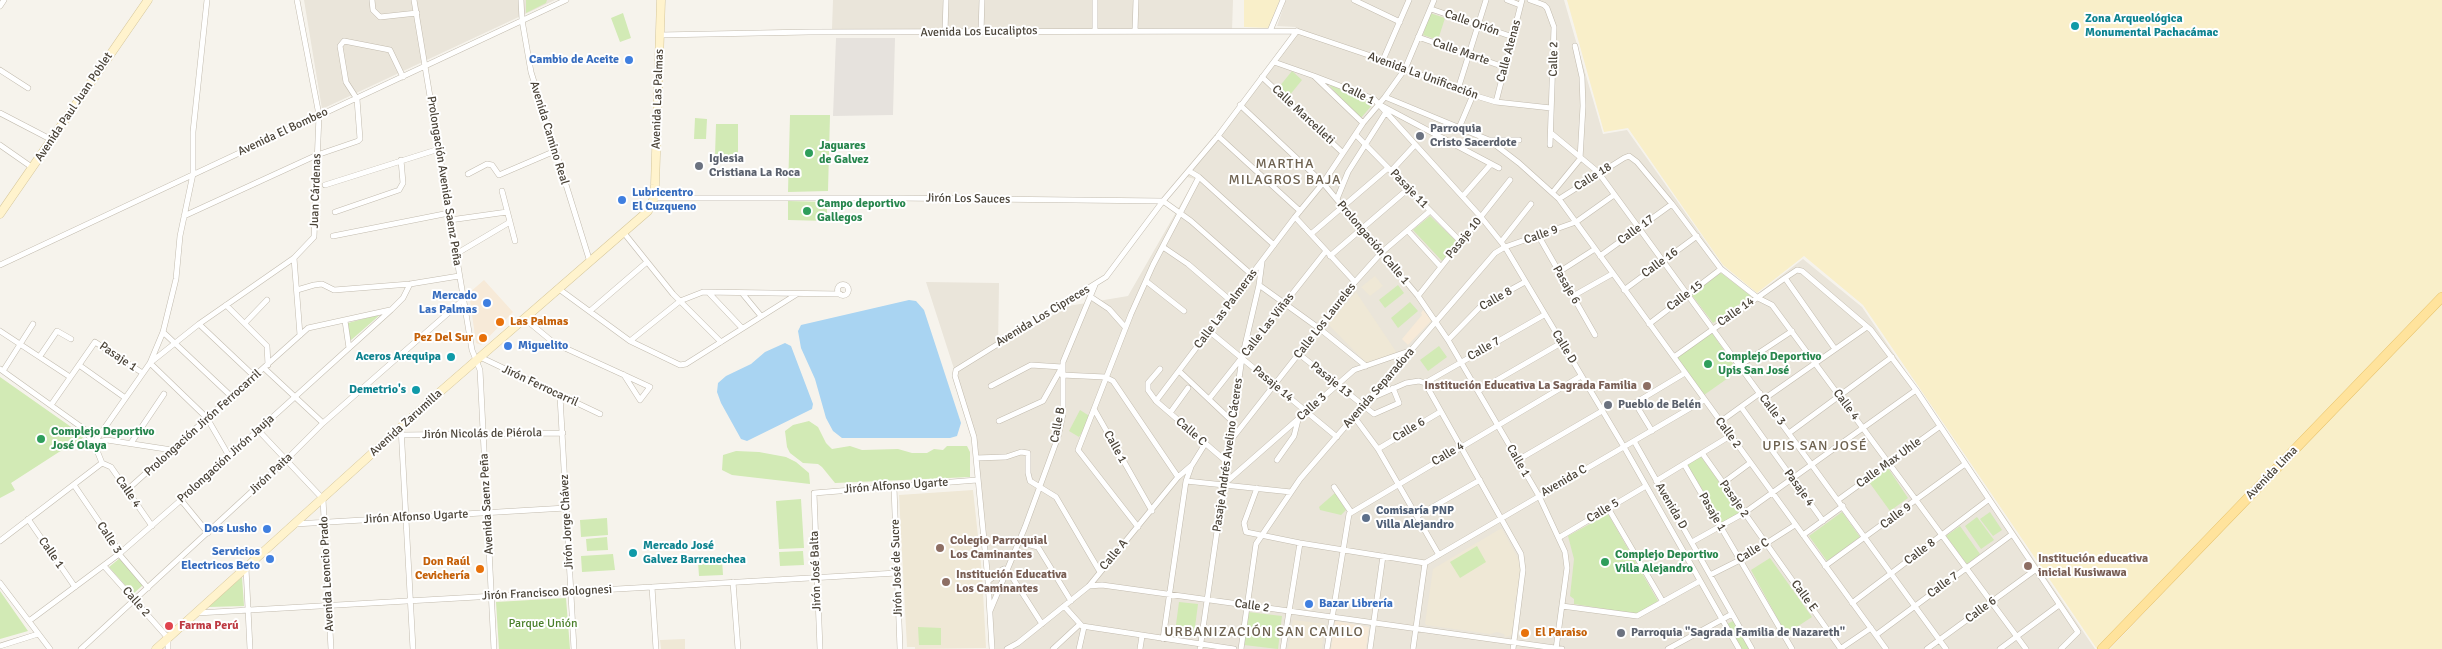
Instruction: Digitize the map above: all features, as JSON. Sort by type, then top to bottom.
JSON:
[{"type":"main road","name":"Avenida Paul Juan Poblet","points":[[0,214],[148,0]]},
{"type":"main road","name":"Avenida Las Palmas","points":[[654,198],[661,0]]},
{"type":"main road","name":"Avenida Zarumilla","points":[[156,649],[401,431],[479,358],[624,233],[648,210],[654,198]]},
{"type":"main road","name":"Avenida Lima","points":[[2102,649],[2442,297]]},
{"type":"street","points":[[0,6],[4,0]]},
{"type":"street","points":[[94,443],[141,372],[150,363],[163,332],[176,279],[184,216],[193,174],[193,132],[207,0]]},
{"type":"street","name":"Juan Cárdenas","points":[[150,363],[173,342],[294,258],[314,237],[319,115],[297,0]]},
{"type":"street","points":[[372,0],[374,10],[380,17],[417,13]]},
{"type":"street","name":"Prolongación Avenida Saenz Peña","points":[[414,0],[472,350],[479,358]]},
{"type":"street","name":"Avenida Camino Real","points":[[521,0],[522,20],[531,72],[590,262]]},
{"type":"street","name":"Avenida El Bombeo","points":[[0,265],[72,233],[193,174],[426,67],[566,0]]},
{"type":"street","points":[[945,32],[946,0]]},
{"type":"street","points":[[981,32],[982,0]]},
{"type":"street","points":[[1095,0],[1095,31]]},
{"type":"street","points":[[1135,31],[1136,0]]},
{"type":"street","points":[[1270,31],[1283,0]]},
{"type":"street","points":[[1354,0],[1400,22]]},
{"type":"street","points":[[1383,60],[1409,0]]},
{"type":"street","points":[[1385,96],[1405,69],[1434,0]]},
{"type":"street","points":[[1458,89],[1486,0]]},
{"type":"street","points":[[1507,0],[1521,2]]},
{"type":"street","name":"Calle 2","points":[[1530,0],[1544,5],[1552,17],[1554,27],[1554,76],[1550,145]]},
{"type":"street","name":"Calle Atenas","points":[[1496,102],[1521,2]]},
{"type":"street","name":"Calle Orión","points":[[1430,9],[1513,38]]},
{"type":"street","name":"Avenida Los Eucaliptos","points":[[660,35],[1298,31]]},
{"type":"street","name":"Avenida La Unificación","points":[[1298,31],[1496,102],[1551,108]]},
{"type":"street","name":"Avenida Los Cipreces","points":[[992,649],[988,581],[974,437],[955,376],[956,370],[1106,277],[1163,201],[1218,136],[1298,31]]},
{"type":"street","name":"Calle Marte","points":[[1418,38],[1504,67]]},
{"type":"street","points":[[184,216],[316,155],[360,139],[357,99],[346,82],[340,46],[344,41],[390,50],[403,77]]},
{"type":"street","points":[[1552,192],[1580,159],[1583,106],[1582,77],[1575,46]]},
{"type":"street","name":"Calle 1","points":[[1274,62],[1360,93],[1374,99],[1379,104],[1385,96],[1488,140],[1519,162],[1552,192]]},
{"type":"street","points":[[0,70],[28,88]]},
{"type":"street","points":[[1314,76],[1363,123]]},
{"type":"street","name":"Calle Marcelleti","points":[[1262,77],[1344,153]]},
{"type":"street","points":[[1459,128],[1473,95]]},
{"type":"street","points":[[1379,104],[1499,168]]},
{"type":"street","name":"Calle D","points":[[1379,104],[1482,217],[1505,247],[1624,447]]},
{"type":"street","name":"Calle Las Palmeras","points":[[1156,401],[1295,217],[1323,183],[1363,123],[1379,104]]},
{"type":"street","name":"Prolongación Calle 1","points":[[1240,106],[1323,183],[1418,296],[1437,322]]},
{"type":"street","points":[[1337,199],[1348,172],[1386,112]]},
{"type":"street","points":[[0,113],[52,140]]},
{"type":"street","name":"Calle 3","points":[[1551,133],[1598,172],[1739,366],[1790,432],[1946,649]]},
{"type":"street","name":"Pasaje 11","points":[[1356,135],[1461,242]]},
{"type":"street","points":[[1218,136],[1300,211]]},
{"type":"street","points":[[1488,140],[1519,140]]},
{"type":"street","points":[[0,145],[33,168]]},
{"type":"street","points":[[1311,234],[1390,169],[1415,145]]},
{"type":"street","points":[[326,185],[439,149]]},
{"type":"street","points":[[468,174],[487,164],[492,165],[499,175],[554,151]]},
{"type":"street","name":"Calle 18","points":[[1559,199],[1598,172],[1628,156]]},
{"type":"street","name":"Calle 4","points":[[1628,156],[1637,162],[1672,204],[1721,269],[1758,298],[1772,305],[2026,649]]},
{"type":"street","points":[[335,212],[399,190],[403,183],[400,160]]},
{"type":"street","points":[[1463,196],[1490,164]]},
{"type":"street","points":[[1189,171],[1200,177],[1274,245]]},
{"type":"street","points":[[1138,527],[1078,450],[1125,327],[1163,247],[1200,177]]},
{"type":"street","name":"Pasaje 10","points":[[1418,296],[1510,180]]},
{"type":"street","name":"Calle Las Viñas","points":[[1209,399],[1328,253],[1408,188]]},
{"type":"street","points":[[502,191],[515,240]]},
{"type":"street","name":"Calle 2","points":[[1552,192],[1576,222],[1886,649]]},
{"type":"street","name":"Calle 9","points":[[1505,247],[1576,222],[1614,195]]},
{"type":"street","name":"Jirón Los Sauces","points":[[654,198],[1163,201]]},
{"type":"street","points":[[1163,201],[1252,275]]},
{"type":"street","points":[[1501,242],[1531,204]]},
{"type":"street","name":"Calle 17","points":[[1600,256],[1672,204]]},
{"type":"street","name":"Calle Los Laureles","points":[[1230,442],[1273,384],[1320,329],[1355,282],[1381,253],[1430,211]]},
{"type":"street","points":[[450,220],[507,212]]},
{"type":"street","points":[[333,236],[449,213]]},
{"type":"street","points":[[1295,217],[1355,282]]},
{"type":"street","points":[[456,254],[510,222]]},
{"type":"street","points":[[1408,231],[1441,267]]},
{"type":"street","points":[[624,233],[680,301],[721,342]]},
{"type":"street","name":"Pasaje 6","points":[[1538,236],[1595,334]]},
{"type":"street","name":"Calle 16","points":[[1624,290],[1697,236]]},
{"type":"street","points":[[1163,247],[1188,264],[1231,301]]},
{"type":"street","name":"Avenida Separadora","points":[[1241,649],[1256,544],[1291,492],[1337,437],[1495,253],[1505,247]]},
{"type":"street","points":[[1559,272],[1595,249]]},
{"type":"street","points":[[294,258],[300,335]]},
{"type":"street","points":[[590,311],[647,262]]},
{"type":"street","name":"Pasaje Andrés Avelino Cáceres","points":[[1201,647],[1242,358],[1259,286],[1262,262]]},
{"type":"street","name":"Calle 15","points":[[1649,324],[1721,269]]},
{"type":"street","name":"Calle 14","points":[[1674,357],[1800,269],[1867,327]]},
{"type":"street","points":[[1573,296],[1612,274]]},
{"type":"street","points":[[297,290],[322,284],[334,290],[410,284],[459,276]]},
{"type":"street","points":[[1785,278],[1835,349]]},
{"type":"street","points":[[1146,281],[1184,311]]},
{"type":"street","name":"Calle 8","points":[[1448,340],[1481,306],[1526,282]]},
{"type":"street","name":"Prolongación Jirón Jauja","points":[[29,622],[104,566],[152,526],[391,310],[403,298],[410,284]]},
{"type":"street","name":"Calle B","points":[[989,614],[1004,572],[1010,564],[1019,542],[1058,437],[1063,414],[1062,367],[1096,284]]},
{"type":"street","points":[[1259,286],[1320,329],[1366,366]]},
{"type":"street","points":[[559,289],[630,341],[680,365],[686,364],[797,294]]},
{"type":"street","points":[[709,292],[742,328]]},
{"type":"street","points":[[630,341],[680,301],[709,292],[840,294]]},
{"type":"street","points":[[742,293],[761,316]]},
{"type":"street","points":[[1091,297],[1109,309],[1125,327]]},
{"type":"street","points":[[245,324],[266,300]]},
{"type":"street","name":"Jirón Paita","points":[[80,649],[208,533],[323,423],[463,300]]},
{"type":"street","points":[[226,305],[267,346],[266,366],[323,423]]},
{"type":"street","name":"Prolongación Jirón Ferrocarril","points":[[128,490],[300,335],[315,326],[391,310]]},
{"type":"street","name":"Calle 7","points":[[1425,383],[1544,315]]},
{"type":"street","points":[[524,319],[554,343],[624,375],[650,387],[640,400],[624,375]]},
{"type":"street","points":[[345,321],[349,348]]},
{"type":"street","name":"Calle 1","points":[[1437,322],[1539,496]]},
{"type":"street","points":[[0,541],[102,463],[94,443],[84,429],[1,370],[33,324]]},
{"type":"street","points":[[199,324],[255,376]]},
{"type":"street","points":[[1764,399],[1867,327],[1916,390],[2011,535],[2078,632],[2061,649]]},
{"type":"street","points":[[40,356],[57,330],[71,338]]},
{"type":"street","points":[[0,331],[70,377]]},
{"type":"street","name":"Pasaje 14","points":[[1209,331],[1337,437]]},
{"type":"street","points":[[1739,366],[1792,331]]},
{"type":"street","points":[[163,332],[232,398]]},
{"type":"street","name":"Pasaje 1","points":[[79,365],[95,342],[141,372]]},
{"type":"street","points":[[1478,391],[1561,343]]},
{"type":"street","name":"Calle 3","points":[[1224,484],[1354,370],[1412,350]]},
{"type":"street","name":"Pasaje 13","points":[[1299,354],[1364,407]]},
{"type":"street","points":[[1790,432],[1892,357]]},
{"type":"street","name":"Jirón Ferrocarril","points":[[479,358],[600,414]]},
{"type":"street","name":"Avenida Saenz Peña","points":[[479,358],[494,649]]},
{"type":"street","points":[[150,363],[207,418],[229,456]]},
{"type":"street","points":[[51,405],[79,365],[124,397]]},
{"type":"street","points":[[991,386],[1031,365],[1062,367],[1044,401],[999,421]]},
{"type":"street","points":[[1156,401],[1147,386],[1160,369]]},
{"type":"street","points":[[1179,371],[1233,422]]},
{"type":"street","points":[[1652,431],[1635,403],[1685,373]]},
{"type":"street","points":[[1062,375],[1105,378],[1114,381],[1178,477]]},
{"type":"street","name":"Calle 4","points":[[1351,512],[1581,376]]},
{"type":"street","points":[[1371,399],[1393,388],[1414,381],[1425,383],[1502,518],[1524,562],[1513,649]]},
{"type":"street","points":[[1170,413],[1188,388]]},
{"type":"street","points":[[1364,407],[1375,414],[1399,403],[1393,388]]},
{"type":"street","points":[[1692,542],[1744,514],[1814,466],[1916,390]]},
{"type":"street","points":[[1720,422],[1760,393]]},
{"type":"street","points":[[131,443],[164,394]]},
{"type":"street","name":"Jirón Jorge Chávez","points":[[560,396],[574,649]]},
{"type":"street","name":"Avenida C","points":[[1425,563],[1704,400]]},
{"type":"street","name":"Calle C","points":[[1156,401],[1227,462]]},
{"type":"street","name":"Pasaje 4","points":[[1741,407],[1823,521]]},
{"type":"street","name":"Calle 1","points":[[1094,409],[1152,511]]},
{"type":"street","points":[[1518,460],[1602,411]]},
{"type":"street","name":"Calle 6","points":[[1378,449],[1440,412]]},
{"type":"street","points":[[1355,418],[1378,449],[1439,554]]},
{"type":"street","points":[[1276,460],[1296,433],[1298,420]]},
{"type":"street","name":"Calle Max Uhle","points":[[1838,500],[1939,426]]},
{"type":"street","points":[[258,430],[323,499]]},
{"type":"street","points":[[401,431],[412,649]]},
{"type":"street","name":"Jirón Nicolás de Piérola","points":[[401,431],[484,434],[562,433]]},
{"type":"street","points":[[1656,481],[1730,436]]},
{"type":"street","points":[[94,443],[107,440],[172,450]]},
{"type":"street","name":"Avenida D","points":[[1634,441],[1752,649]]},
{"type":"street","name":"Calle A","points":[[1007,649],[1015,647],[1089,586],[1178,477],[1192,465],[1205,444]]},
{"type":"street","name":"Avenida D","points":[[1624,447],[1739,649]]},
{"type":"street","points":[[976,458],[1006,457],[1026,452],[1030,480],[1039,488],[1049,491],[1056,497],[1100,572]]},
{"type":"street","name":"Pasaje 2","points":[[1702,453],[1766,544]]},
{"type":"street","name":"Calle 4","points":[[102,463],[111,467],[152,526]]},
{"type":"street","points":[[1723,483],[1750,463]]},
{"type":"street","name":"Pasaje 1","points":[[1684,464],[1740,560]]},
{"type":"street","name":"Calle 9","points":[[1825,566],[1917,501],[1964,464]]},
{"type":"street","points":[[1163,639],[1186,481],[1192,465]]},
{"type":"street","name":"Jirón Alfonso Ugarte","points":[[814,493],[977,480]]},
{"type":"street","points":[[1417,516],[1480,480]]},
{"type":"street","points":[[1186,481],[1291,492]]},
{"type":"street","name":"Calle 3","points":[[74,486],[118,548],[119,554],[148,588]]},
{"type":"street","name":"Jirón José de Sucre","points":[[894,486],[900,649]]},
{"type":"street","name":"Calle 5","points":[[1560,537],[1646,486]]},
{"type":"street","points":[[1327,649],[1346,520],[1351,512],[1334,487]]},
{"type":"street","points":[[1257,488],[1244,522],[1246,532],[1300,544],[1425,563],[1413,649]]},
{"type":"street","name":"Jirón José Balta","points":[[814,493],[820,649]]},
{"type":"street","points":[[1539,496],[1560,537],[1565,552],[1567,568],[1558,649]]},
{"type":"street","name":"Avenida Leoncio Prado","points":[[323,499],[330,649]]},
{"type":"street","points":[[181,500],[208,533]]},
{"type":"street","name":"Calle 8","points":[[1852,603],[1988,500]]},
{"type":"street","points":[[1803,536],[1843,506]]},
{"type":"street","name":"Jirón Alfonso Ugarte","points":[[295,524],[566,508]]},
{"type":"street","points":[[1608,508],[1664,602]]},
{"type":"street","name":"Calle 1","points":[[28,520],[75,587]]},
{"type":"street","name":"Calle C","points":[[1710,575],[1740,560],[1795,525]]},
{"type":"street","name":"Calle 7","points":[[1876,635],[2011,535]]},
{"type":"street","points":[[1019,542],[1038,547],[1071,601]]},
{"type":"street","points":[[1283,649],[1300,544]]},
{"type":"street","name":"Calle E","points":[[1766,544],[1841,649]]},
{"type":"street","points":[[1370,649],[1383,556]]},
{"type":"street","points":[[1740,560],[1792,649]]},
{"type":"street","name":"Calle 2","points":[[104,566],[168,638]]},
{"type":"street","points":[[246,568],[250,649]]},
{"type":"street","name":"Calle 6","points":[[1927,649],[2035,570]]},
{"type":"street","points":[[1004,572],[1012,577],[1042,624]]},
{"type":"street","name":"Calle B","points":[[988,581],[1004,572]]},
{"type":"street","name":"Jirón Francisco Bolognesi","points":[[196,613],[897,573]]},
{"type":"street","points":[[1562,606],[1631,617],[1637,616],[1700,581]]},
{"type":"street","points":[[0,582],[50,649]]},
{"type":"street","points":[[733,582],[738,649]]},
{"type":"street","name":"Calle 2","points":[[1089,586],[1102,585],[1558,649]]},
{"type":"street","points":[[652,587],[656,649]]},
{"type":"street","points":[[2000,649],[2059,605]]},
{"type":"street","points":[[1064,606],[1082,626],[1201,647],[1234,649]]},
{"type":"street","points":[[1668,649],[1732,614]]},
{"type":"street","points":[[1053,649],[1082,626]]},
{"type":"street","points":[[1079,649],[1082,626]]},
{"type":"street","points":[[1841,649],[1871,628]]},
{"type":"street","points":[[0,646],[38,634]]},
{"type":"street","points":[[1140,649],[1142,636]]},
{"type":"street","points":[[168,638],[168,649]]},
{"type":"shaded area","points":[[304,0],[555,0],[322,109]]},
{"type":"shaded area","points":[[833,0],[1233,0],[1232,31],[832,29]]},
{"type":"shaded area","points":[[1286,0],[1564,0],[1603,134],[1627,130],[1723,266],[1757,294],[1803,259],[1862,307],[2095,649],[993,649],[976,437],[926,282],[999,283],[998,349],[1068,306],[1128,296],[1195,179],[1187,177],[1296,27],[1277,26]]},
{"type":"shaded area","points":[[836,38],[895,38],[893,115],[833,116]]},
{"type":"shaded area","points":[[1375,276],[1383,286],[1370,296],[1361,287]]},
{"type":"shaded area","name":"Mercado Las Palmas","points":[[484,280],[513,312],[481,345],[476,343],[469,293]]},
{"type":"shaded area","points":[[1356,292],[1397,353],[1367,364],[1328,324]]},
{"type":"shaded area","points":[[1423,310],[1432,320],[1408,345],[1402,339],[1422,315]]},
{"type":"shaded area","name":"Colegio Parroquial Los Caminantes","points":[[973,490],[982,573],[986,648],[915,649],[915,647],[907,647],[899,495]]},
{"type":"shaded area","points":[[1502,529],[1521,567],[1517,596],[1514,602],[1515,612],[1512,635],[1505,637],[1504,634],[1497,632],[1490,634],[1426,625],[1433,569]]},
{"type":"shaded area","points":[[1293,620],[1325,624],[1322,649],[1288,649],[1291,635],[1294,632],[1291,631]]},
{"type":"shaded area","points":[[1335,621],[1369,627],[1366,649],[1331,649]]},
{"type":"shaded area","points":[[685,639],[685,649],[661,649],[660,640]]},
{"type":"green space","points":[[526,0],[547,0],[546,3],[526,13]]},
{"type":"green space","points":[[623,13],[631,38],[620,42],[611,18]]},
{"type":"green space","points":[[1430,13],[1445,18],[1438,40],[1423,35]]},
{"type":"green space","points":[[1292,71],[1302,80],[1289,96],[1279,87]]},
{"type":"green space","points":[[1329,85],[1371,100],[1373,104],[1360,119]]},
{"type":"green space","name":"Jaguares de Galvez","points":[[790,115],[830,115],[828,191],[788,192]]},
{"type":"green space","points":[[695,118],[707,119],[706,139],[694,139]]},
{"type":"green space","points":[[716,124],[738,124],[738,156],[715,156]]},
{"type":"green space","name":"Campo deportivo Gallegos","points":[[788,201],[827,202],[827,221],[788,220]]},
{"type":"green space","points":[[1430,216],[1457,242],[1442,261],[1413,230]]},
{"type":"green space","points":[[1721,273],[1751,296],[1713,323],[1691,294]]},
{"type":"green space","points":[[1398,285],[1404,293],[1385,308],[1379,300]]},
{"type":"green space","points":[[1410,302],[1418,311],[1398,328],[1391,318]]},
{"type":"green space","points":[[381,314],[350,341],[348,323]]},
{"type":"green space","name":"Complejo Deportivo Upis San José","points":[[1712,333],[1738,371],[1704,395],[1677,357]]},
{"type":"green space","points":[[1439,346],[1447,357],[1428,371],[1420,360]]},
{"type":"green space","name":"Complejo Deportivo José Olaya","points":[[0,377],[84,436],[79,442],[59,452],[11,483],[15,490],[0,498]]},
{"type":"green space","points":[[1080,410],[1091,417],[1079,437],[1069,431]]},
{"type":"green space","points":[[809,421],[818,427],[826,443],[832,449],[850,446],[862,450],[898,449],[912,453],[927,453],[934,449],[943,450],[947,446],[967,446],[970,452],[970,477],[835,483],[818,464],[803,463],[790,453],[787,447],[785,431],[793,425]]},
{"type":"green space","points":[[736,451],[759,452],[786,457],[796,462],[809,473],[810,484],[732,475],[722,470],[723,455]]},
{"type":"green space","points":[[1701,457],[1741,512],[1722,523],[1687,464]]},
{"type":"green space","points":[[1888,468],[1908,498],[1890,511],[1869,482]]},
{"type":"green space","points":[[1335,493],[1346,510],[1341,515],[1320,510],[1319,507]]},
{"type":"green space","points":[[801,499],[804,548],[779,549],[776,501]]},
{"type":"green space","points":[[1842,512],[1860,537],[1827,561],[1809,536]]},
{"type":"green space","points":[[1990,512],[2002,530],[1993,536],[1980,519]]},
{"type":"green space","name":"Complejo Deportivo Villa Alejandro","points":[[1608,514],[1658,601],[1637,614],[1574,604],[1574,599],[1570,596],[1574,559],[1568,536]]},
{"type":"green space","points":[[1977,517],[1994,540],[1981,549],[1965,526]]},
{"type":"green space","points":[[607,518],[608,535],[581,537],[580,520]]},
{"type":"green space","points":[[1960,526],[1980,554],[1967,564],[1946,536]]},
{"type":"green space","points":[[607,537],[608,550],[587,551],[586,539]]},
{"type":"green space","points":[[1477,546],[1486,562],[1460,578],[1450,562]]},
{"type":"green space","points":[[803,551],[804,565],[780,566],[779,552]]},
{"type":"green space","points":[[613,554],[615,570],[582,572],[581,556]]},
{"type":"green space","points":[[120,558],[143,585],[133,594],[109,567]]},
{"type":"green space","points":[[1770,558],[1812,617],[1786,634],[1751,570]]},
{"type":"green space","points":[[722,560],[723,575],[699,576],[698,562]]},
{"type":"green space","points":[[242,577],[244,606],[208,607]]},
{"type":"green space","points":[[0,591],[28,631],[0,639]]},
{"type":"green space","name":"Parque Unión","points":[[566,598],[570,649],[499,649],[496,602]]},
{"type":"green space","points":[[1179,602],[1198,604],[1194,635],[1175,632]]},
{"type":"green space","points":[[1248,612],[1282,616],[1278,649],[1244,645]]},
{"type":"green space","points":[[1733,621],[1749,649],[1741,649],[1727,624]]},
{"type":"green space","points":[[918,627],[941,628],[941,645],[919,645]]},
{"type":"sand","points":[[1244,0],[1280,0],[1269,28],[1244,27]]},
{"type":"sand","points":[[1567,0],[2442,0],[2442,292],[2097,649],[1863,305],[1804,256],[1757,293],[1723,265],[1628,128],[1604,132]]},
{"type":"sand","points":[[2442,301],[2442,649],[2110,649],[2345,401]]},
{"type":"water","points":[[909,300],[916,301],[924,310],[961,423],[957,436],[950,438],[842,438],[833,431],[826,418],[815,379],[801,348],[798,331],[801,325]]},
{"type":"water","points":[[785,343],[791,346],[813,404],[812,409],[747,441],[741,439],[721,403],[717,392],[718,383],[726,376],[751,364],[765,352]]},
{"type":"place","name":"Zona Arqueológica Monumental Pachacámac","points":[[2075,26]]},
{"type":"place","name":"Cambio de Aceite","points":[[629,60]]},
{"type":"place","name":"Parroquia Cristo Sacerdote","points":[[1420,136]]},
{"type":"place","name":"Jaguares de Galvez","points":[[809,153]]},
{"type":"place","name":"Iglesia Cristiana La Roca","points":[[699,166]]},
{"type":"place","name":"Lubricentro El Cuzqueno","points":[[622,200]]},
{"type":"place","name":"Campo deportivo Gallegos","points":[[807,211]]},
{"type":"place","name":"Mercado Las Palmas","points":[[487,303]]},
{"type":"place","name":"Las Palmas","points":[[500,322]]},
{"type":"place","name":"Pez Del Sur","points":[[483,338]]},
{"type":"place","name":"Miguelito","points":[[508,346]]},
{"type":"place","name":"Aceros Arequipa","points":[[451,357]]},
{"type":"place","name":"Complejo Deportivo Upis San José","points":[[1708,364]]},
{"type":"place","name":"Institución Educativa La Sagrada Familia","points":[[1647,386]]},
{"type":"place","name":"Demetrio's","points":[[416,390]]},
{"type":"place","name":"Pueblo de Belén","points":[[1608,405]]},
{"type":"place","name":"Complejo Deportivo José Olaya","points":[[41,439]]},
{"type":"place","name":"Comisaría PNP Villa Alejandro","points":[[1366,518]]},
{"type":"place","name":"Dos Lusho","points":[[267,529]]},
{"type":"place","name":"Colegio Parroquial Los Caminantes","points":[[940,548]]},
{"type":"place","name":"Mercado José Galvez Barrenechea","points":[[633,553]]},
{"type":"place","name":"Servicios Electricos Beto","points":[[270,559]]},
{"type":"place","name":"Complejo Deportivo Villa Alejandro","points":[[1605,562]]},
{"type":"place","name":"Institución educativa inicial Kusiwawa","points":[[2028,566]]},
{"type":"place","name":"Don Raúl Cevichería","points":[[480,569]]},
{"type":"place","name":"Institución Educativa Los Caminantes","points":[[946,582]]},
{"type":"place","name":"Bazar Librería","points":[[1309,604]]},
{"type":"place","name":"Farma Perú","points":[[169,626]]},
{"type":"place","name":"El Paraiso","points":[[1525,633]]},
{"type":"place","name":"Parroquia \"Sagrada Familia de Nazareth\"","points":[[1621,633]]},
{"type":"district","name":"MARTHA MILAGROS BAJA","points":[[1285,172]]},
{"type":"district","name":"UPIS SAN JOSÉ","points":[[1815,446]]},
{"type":"district","name":"URBANIZACIÓN SAN CAMILO","points":[[1264,632]]}]
